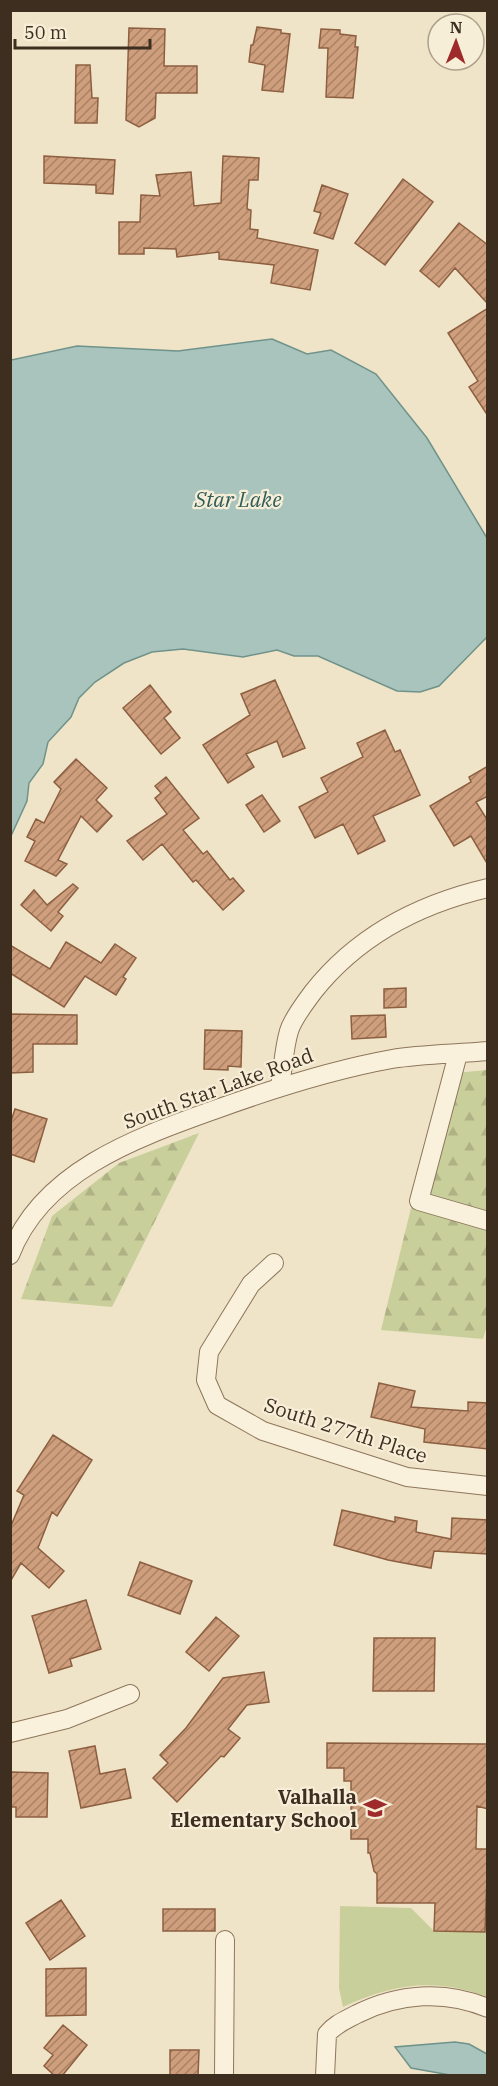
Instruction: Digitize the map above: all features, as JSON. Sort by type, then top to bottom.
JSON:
[{"type":"street","points":[[280,1086],[289,1029],[326,975],[366,941],[407,915],[447,898],[488,888]]},
{"type":"street","name":"South Star Lake Road","points":[[10,1256],[26,1223],[38,1207],[94,1161],[164,1128],[280,1086],[394,1059],[488,1051]]},
{"type":"street","points":[[458,1054],[419,1201],[488,1221]]},
{"type":"street","name":"South 277th Place","points":[[274,1263],[252,1284],[209,1352],[206,1380],[217,1405],[263,1431],[407,1477],[488,1486]]},
{"type":"street","points":[[10,1733],[67,1719],[130,1694]]},
{"type":"street","points":[[224,2076],[225,1940]]},
{"type":"street","points":[[325,2076],[327,2034],[340,2022],[367,2009],[393,2000],[430,1996],[446,1996],[488,2008]]},
{"type":"green space","points":[[487,1070],[488,1322],[483,1339],[381,1330],[444,1074]]},
{"type":"green space","points":[[199,1133],[112,1307],[21,1299],[52,1216],[119,1163]]},
{"type":"green space","points":[[340,1906],[411,1908],[434,1931],[484,1932],[485,1906],[487,1906],[487,1997],[450,1987],[414,1986],[379,1993],[343,2007],[339,1988]]},
{"type":"water","name":"Star Lake","points":[[272,339],[307,354],[331,350],[376,374],[427,438],[487,538],[487,637],[439,686],[420,692],[397,691],[318,656],[294,656],[277,650],[243,657],[183,649],[152,652],[124,663],[95,682],[79,698],[71,717],[48,742],[43,764],[29,783],[27,801],[11,836],[11,360],[77,346],[178,351]]},
{"type":"water","points":[[455,2042],[469,2044],[487,2054],[487,2075],[450,2075],[411,2068],[395,2047]]},
{"type":"building","points":[[257,27],[281,30],[281,33],[290,34],[283,92],[262,90],[265,65],[249,62],[251,45],[253,45]]},
{"type":"building","points":[[129,28],[165,29],[164,66],[197,66],[197,93],[156,93],[155,118],[139,127],[126,120]]},
{"type":"building","points":[[321,29],[340,30],[340,34],[356,36],[355,47],[358,47],[353,98],[326,97],[328,48],[319,48]]},
{"type":"building","points":[[76,65],[90,65],[92,98],[98,98],[97,123],[75,123]]},
{"type":"building","points":[[44,156],[115,160],[113,194],[96,193],[96,185],[44,183]]},
{"type":"building","points":[[223,156],[259,158],[258,180],[249,180],[247,209],[251,210],[250,229],[258,230],[257,238],[318,250],[310,290],[271,283],[274,265],[219,259],[219,252],[177,257],[176,249],[144,248],[144,254],[119,254],[119,222],[140,222],[141,195],[160,196],[156,175],[191,172],[194,206],[221,203]]},
{"type":"building","points":[[403,179],[433,202],[385,265],[355,243]]},
{"type":"building","points":[[322,185],[348,194],[333,239],[314,233],[321,213],[314,211]]},
{"type":"building","points":[[459,223],[488,245],[488,304],[455,268],[439,287],[420,271]]},
{"type":"building","points":[[488,308],[488,416],[469,387],[478,381],[448,333]]},
{"type":"building","points":[[275,680],[305,748],[283,757],[277,741],[246,754],[254,767],[228,783],[203,745],[250,715],[241,694]]},
{"type":"building","points":[[150,685],[171,712],[164,718],[180,738],[161,754],[123,708]]},
{"type":"building","points":[[385,730],[395,752],[400,750],[420,795],[373,816],[385,841],[358,854],[343,824],[315,838],[299,807],[328,792],[321,778],[363,757],[357,743]]},
{"type":"building","points":[[76,759],[107,788],[96,800],[112,816],[97,832],[81,816],[58,860],[67,864],[56,876],[25,861],[35,841],[27,837],[36,819],[44,823],[61,789],[54,782]]},
{"type":"building","points":[[488,766],[488,796],[476,802],[488,821],[488,865],[471,836],[454,846],[430,806],[471,782],[469,777]]},
{"type":"building","points":[[166,777],[199,818],[183,830],[203,854],[207,851],[230,880],[233,878],[244,891],[223,910],[196,880],[193,882],[162,844],[143,860],[127,841],[167,814],[155,798],[161,793],[155,786]]},
{"type":"building","points":[[262,795],[280,821],[264,832],[246,805]]},
{"type":"building","points":[[73,884],[78,888],[58,912],[63,916],[51,931],[21,905],[34,890],[47,905]]},
{"type":"building","points":[[66,942],[101,963],[115,944],[136,958],[123,977],[126,979],[116,995],[85,976],[64,1007],[10,973],[10,945],[50,969]]},
{"type":"building","points":[[406,988],[406,1007],[384,1008],[384,989]]},
{"type":"building","points":[[10,1014],[77,1015],[77,1044],[33,1044],[33,1072],[10,1073]]},
{"type":"building","points":[[385,1015],[386,1037],[352,1039],[351,1016]]},
{"type":"building","points":[[205,1030],[242,1031],[241,1067],[228,1066],[228,1070],[204,1069]]},
{"type":"building","points":[[15,1109],[47,1119],[34,1162],[10,1154],[10,1124]]},
{"type":"building","points":[[379,1383],[415,1391],[411,1407],[468,1411],[468,1402],[488,1403],[488,1449],[424,1442],[425,1429],[371,1417]]},
{"type":"building","points":[[53,1435],[92,1460],[57,1516],[52,1512],[38,1548],[64,1571],[49,1588],[21,1563],[10,1582],[10,1528],[24,1495],[17,1491]]},
{"type":"building","points":[[342,1510],[395,1522],[395,1517],[417,1521],[416,1532],[451,1539],[452,1518],[488,1520],[488,1554],[434,1551],[431,1568],[388,1560],[334,1545]]},
{"type":"building","points":[[140,1562],[192,1581],[180,1614],[128,1595]]},
{"type":"building","points":[[86,1600],[101,1649],[70,1659],[72,1666],[49,1673],[32,1616]]},
{"type":"building","points":[[216,1617],[239,1636],[209,1671],[186,1652]]},
{"type":"building","points":[[374,1638],[435,1638],[434,1691],[373,1691]]},
{"type":"building","points":[[264,1672],[269,1702],[247,1705],[228,1729],[240,1738],[224,1757],[221,1756],[177,1802],[153,1778],[168,1763],[160,1755],[186,1728],[223,1678]]},
{"type":"building","points":[[327,1743],[488,1744],[488,1809],[477,1806],[476,1849],[488,1849],[485,1932],[434,1931],[435,1903],[377,1903],[377,1874],[374,1871],[370,1853],[368,1853],[368,1839],[351,1839],[351,1781],[344,1781],[344,1768],[327,1768]]},
{"type":"building","points":[[95,1746],[100,1774],[125,1769],[131,1798],[81,1808],[69,1751]]},
{"type":"building","points":[[10,1772],[48,1773],[47,1817],[16,1817],[16,1807],[10,1807]]},
{"type":"building","points":[[61,1900],[85,1936],[50,1960],[26,1923]]},
{"type":"building","points":[[163,1909],[215,1909],[215,1931],[163,1931]]},
{"type":"building","points":[[86,1968],[86,2015],[46,2016],[46,1969]]},
{"type":"building","points":[[63,2025],[87,2045],[62,2076],[55,2076],[44,2066],[53,2055],[44,2048]]},
{"type":"building","points":[[170,2050],[199,2050],[198,2076],[170,2076]]},
{"type":"place","name":"Valhalla Elementary School","points":[[375,1808]]}]
